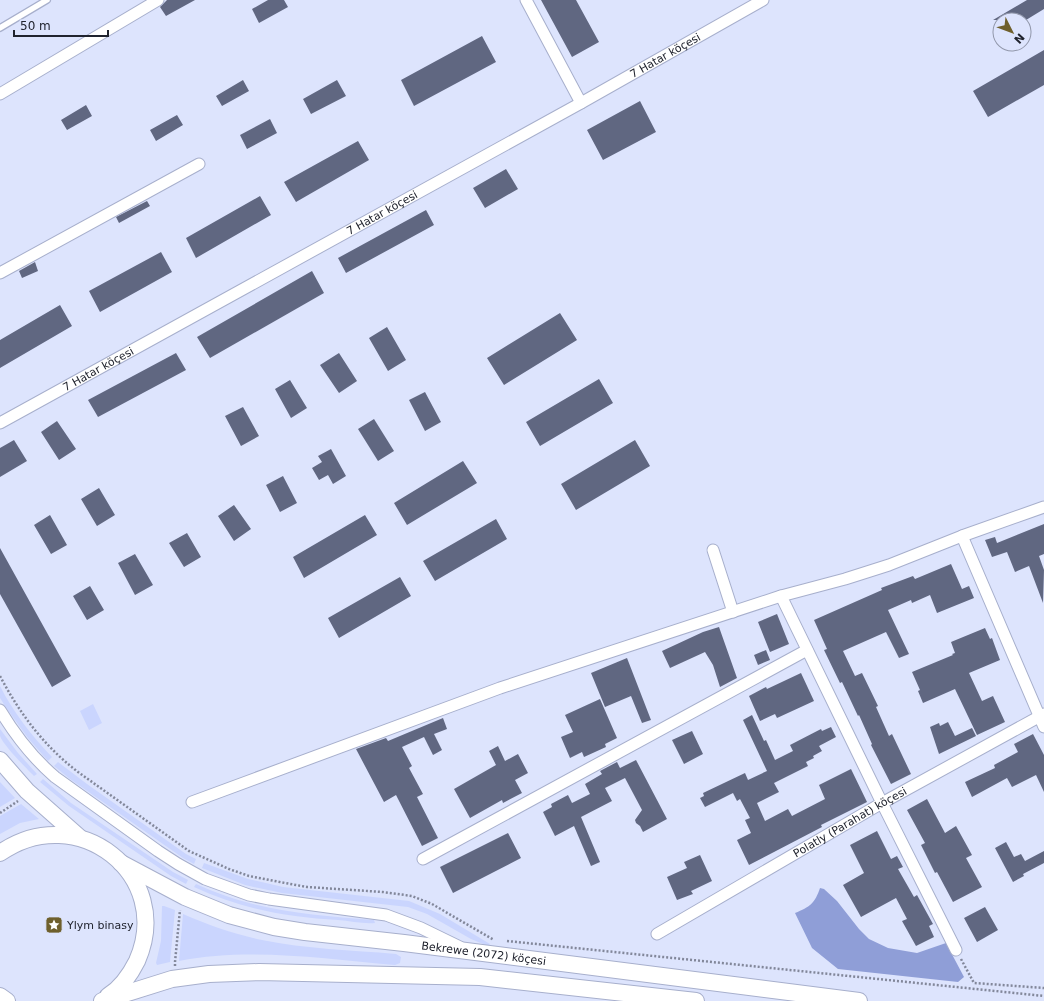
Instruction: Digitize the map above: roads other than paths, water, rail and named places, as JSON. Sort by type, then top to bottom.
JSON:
[{"type":"main road","points":[[0,760],[27,791],[79,838]]},
{"type":"main road","name":"Bekrewe (2072) köçesi","points":[[0,853],[19,842],[43,835],[67,835],[102,847],[121,863],[185,898],[235,917],[274,927],[859,1001]]},
{"type":"main road","name":"Bekrewe (2072) köçesi","points":[[102,1001],[120,986],[128,976],[140,954],[144,936],[145,918],[140,894],[135,883],[121,863]]},
{"type":"main road","name":"Bekrewe (2072) köçesi","points":[[102,1001],[178,978],[209,974],[259,972],[480,977],[696,1001]]},
{"type":"main road","points":[[0,996],[7,1001]]},
{"type":"street","points":[[0,94],[158,0]]},
{"type":"street","points":[[526,0],[581,103]]},
{"type":"street","name":"7 Hatar köçesi","points":[[0,422],[581,103],[763,0]]},
{"type":"street","points":[[0,273],[199,164]]},
{"type":"street","points":[[192,802],[500,688],[781,596],[845,579],[889,565],[962,536],[1044,507]]},
{"type":"street","points":[[962,536],[1041,715],[1044,727]]},
{"type":"street","points":[[713,550],[733,612]]},
{"type":"street","points":[[781,596],[956,950]]},
{"type":"street","points":[[423,859],[807,650]]},
{"type":"street","points":[[0,710],[13,731],[46,769],[74,793],[158,851],[195,874],[249,895],[386,915],[422,928],[471,952]]},
{"type":"street","name":"Polatly (Parahat) köçesi","points":[[657,934],[882,803],[1041,715]]},
{"type":"lane","points":[[0,28],[47,0]]},
{"type":"place","name":"Ylym binasy","points":[[54,925]]}]
